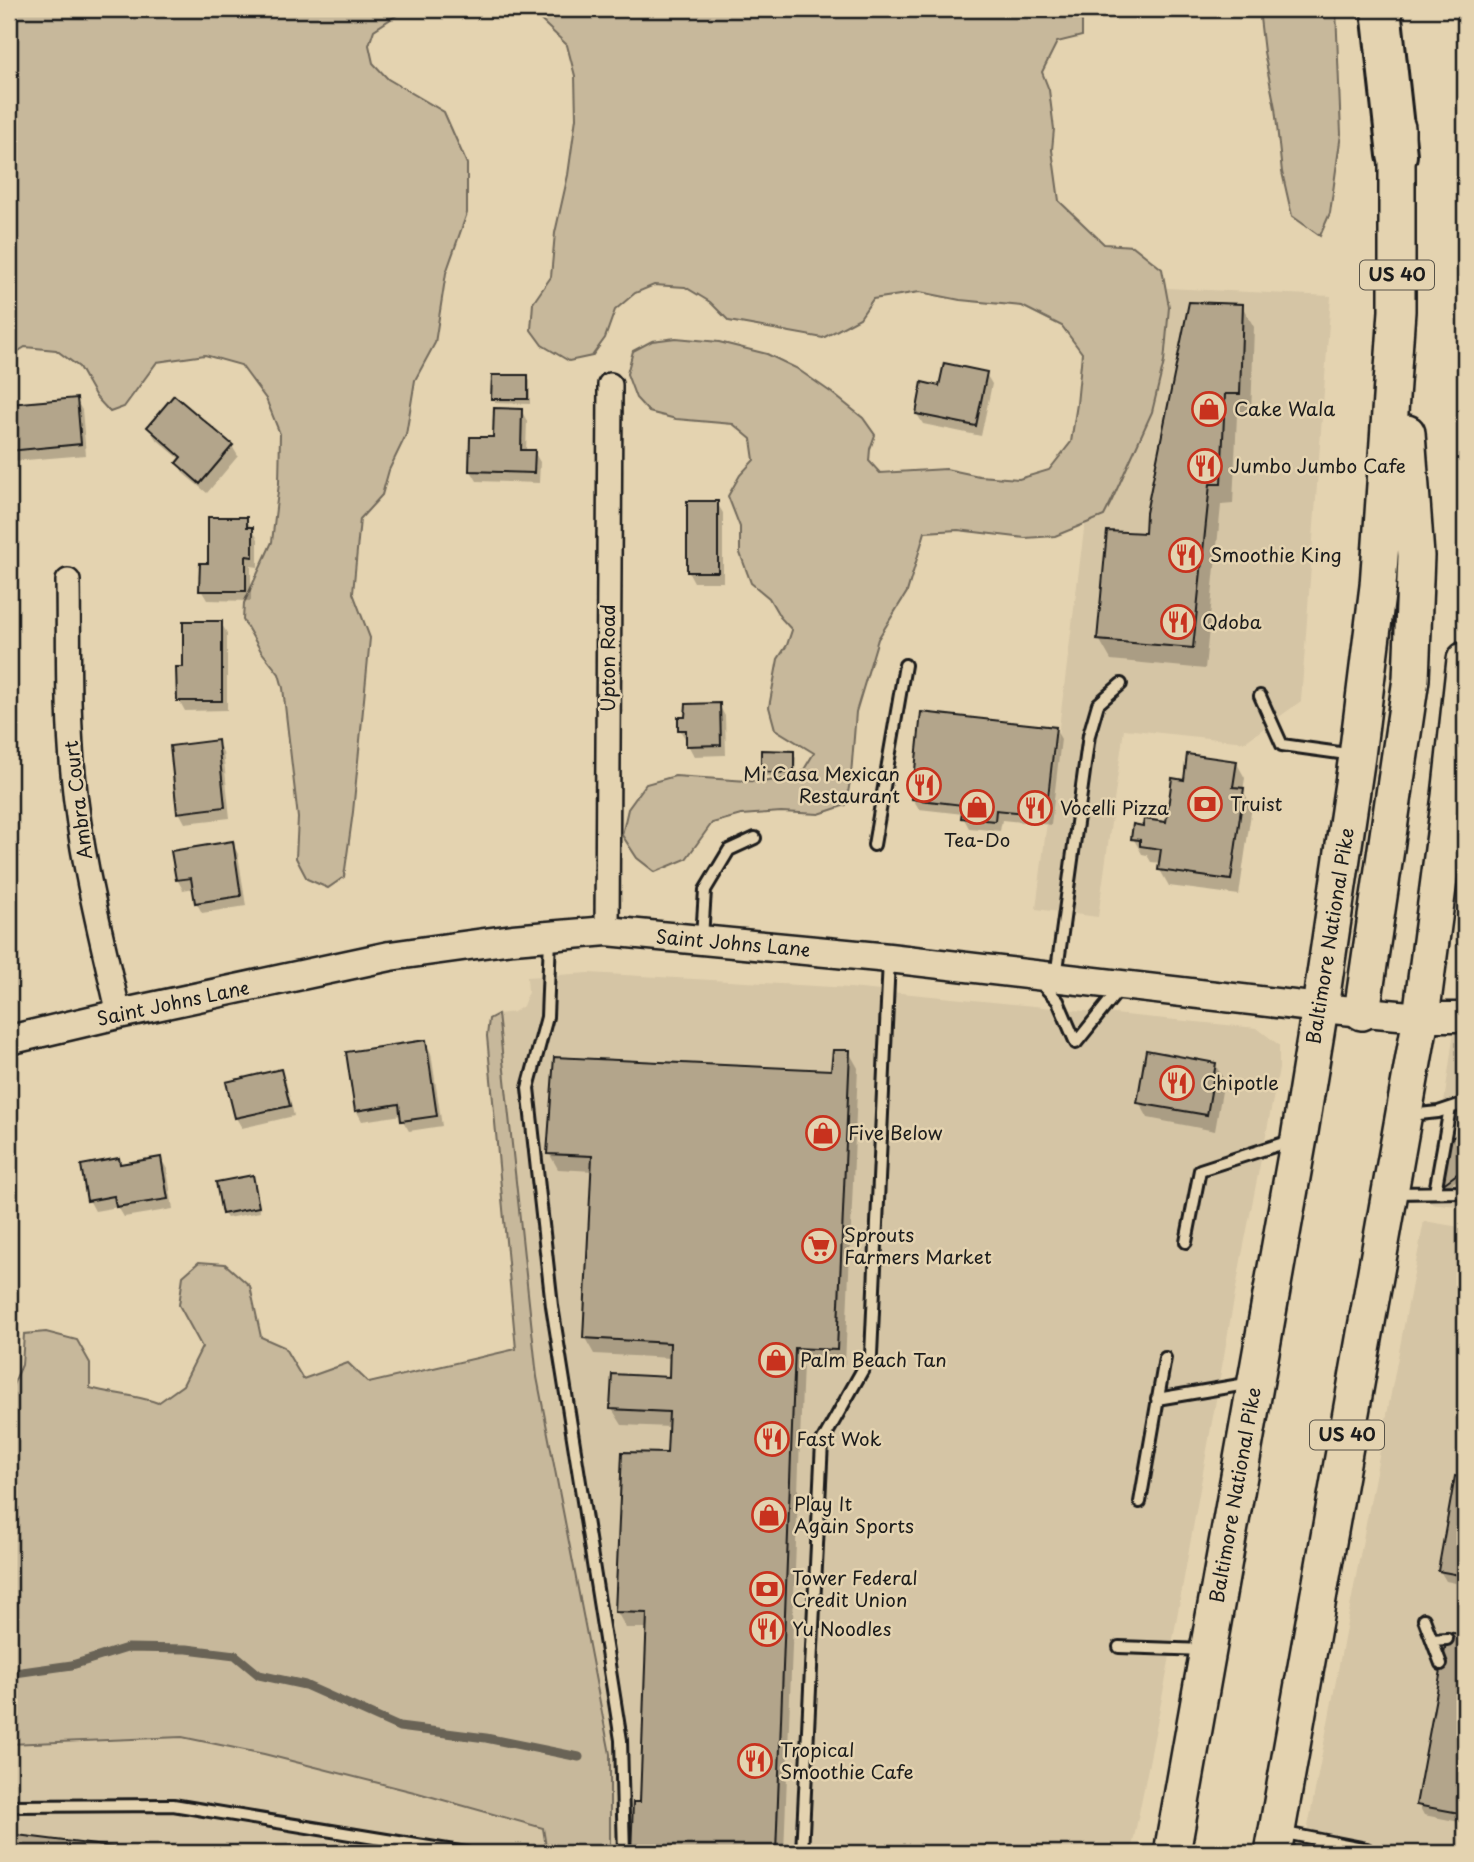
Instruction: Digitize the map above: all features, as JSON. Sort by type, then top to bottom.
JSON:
[{"type":"highway","points":[[1381,9],[1397,155]]},
{"type":"main road","name":"Baltimore National Pike","points":[[1172,1853],[1299,1138],[1357,756],[1378,586],[1397,310],[1399,9]]},
{"type":"main road","points":[[1362,1012],[1411,679],[1416,556],[1397,310]]},
{"type":"main road","name":"US 40","points":[[1275,1842],[1391,1192],[1457,800],[1465,660]]},
{"type":"street","name":"Upton Road","points":[[607,931],[610,385]]},
{"type":"street","name":"Ambra Court","points":[[68,581],[69,720],[73,775],[87,874],[119,1014]]},
{"type":"street","name":"Saint Johns Lane","points":[[9,1040],[390,956],[513,939],[607,931],[889,958],[1320,1008],[1421,1017],[1465,1017]]},
{"type":"lane","points":[[874,845],[905,665]]},
{"type":"lane","points":[[1121,684],[1098,704],[1088,735],[1044,976],[1076,1043],[1122,985]]},
{"type":"lane","points":[[1260,696],[1282,746],[1357,756]]},
{"type":"lane","points":[[702,940],[705,890],[729,850],[755,838]]},
{"type":"lane","points":[[550,935],[547,1017],[528,1088],[552,1306],[621,1740],[624,1853]]},
{"type":"lane","points":[[802,1853],[822,1442],[871,1355],[889,958]]},
{"type":"lane","points":[[1404,1116],[1438,1112],[1465,1103]]},
{"type":"lane","points":[[1435,1192],[1450,1108]]},
{"type":"lane","points":[[1186,1242],[1200,1170],[1299,1138]]},
{"type":"lane","points":[[1391,1192],[1465,1192]]},
{"type":"lane","points":[[1140,1502],[1165,1358]]},
{"type":"lane","points":[[1157,1399],[1254,1382]]},
{"type":"lane","points":[[1424,1619],[1441,1664]]},
{"type":"lane","points":[[1432,1640],[1447,1639]]},
{"type":"lane","points":[[1432,1640],[1444,1650]]},
{"type":"lane","points":[[1119,1647],[1208,1650]]},
{"type":"lane","points":[[9,1806],[173,1805],[466,1853]]},
{"type":"lane","points":[[1275,1842],[1367,1849]]},
{"type":"shaded area","points":[[9,9],[406,9],[374,30],[369,45],[373,63],[388,79],[444,112],[467,164],[467,213],[446,273],[435,343],[415,380],[406,435],[389,470],[382,495],[360,519],[353,593],[370,638],[344,877],[328,888],[307,879],[296,858],[298,818],[283,688],[279,674],[261,651],[243,620],[244,603],[272,542],[279,483],[280,434],[266,399],[241,365],[205,355],[157,362],[124,407],[110,412],[96,397],[79,367],[56,350],[25,347],[9,357]]},
{"type":"shaded area","points":[[529,9],[1064,9],[1082,21],[1082,36],[1057,42],[1042,72],[1049,90],[1054,129],[1052,150],[1059,201],[1104,244],[1133,246],[1162,269],[1169,307],[1164,362],[1152,412],[1104,516],[1055,536],[1025,538],[958,530],[925,532],[907,592],[878,639],[856,712],[846,805],[819,814],[781,812],[741,815],[712,823],[686,859],[655,872],[637,858],[622,835],[628,809],[646,784],[675,776],[762,782],[800,776],[814,753],[775,729],[769,707],[778,659],[792,630],[780,617],[769,598],[751,583],[740,553],[740,527],[728,496],[740,475],[754,460],[751,439],[733,424],[676,419],[649,412],[636,398],[627,374],[633,351],[652,341],[676,338],[719,342],[767,354],[796,368],[863,418],[875,435],[869,461],[880,473],[946,469],[979,476],[1019,479],[1049,470],[1071,442],[1082,353],[1062,326],[1022,306],[960,300],[920,292],[873,299],[860,318],[823,338],[729,321],[710,302],[685,287],[654,285],[635,293],[615,310],[605,338],[592,356],[569,361],[542,345],[531,330],[533,303],[551,277],[555,233],[568,175],[576,118],[575,76],[567,45]]},
{"type":"shaded area","points":[[1259,9],[1336,9],[1341,134],[1330,213],[1320,236],[1292,216],[1282,172]]},
{"type":"shaded area","points":[[1147,287],[1331,296],[1301,701],[1245,742],[1124,729],[1098,917],[1036,909],[1084,530]]},
{"type":"shaded area","points":[[1465,952],[1465,1207],[1430,1203]]},
{"type":"shaded area","points":[[589,973],[850,988],[1257,1028],[1279,1045],[1279,1069],[1131,1853],[610,1853],[610,1754],[537,1377],[498,1014],[514,1012],[523,1006],[528,992],[527,977]]},
{"type":"shaded area","points":[[498,1014],[537,1377],[610,1754],[610,1853],[547,1853],[543,1828],[264,1754],[182,1737],[9,1744],[9,1389],[22,1365],[24,1334],[46,1332],[77,1340],[90,1363],[90,1388],[158,1403],[183,1385],[202,1347],[179,1305],[183,1276],[199,1262],[225,1264],[250,1286],[261,1337],[284,1347],[303,1379],[348,1363],[369,1383],[516,1349],[487,1036],[489,1019]]},
{"type":"shaded area","points":[[1424,1221],[1465,1228],[1465,1853],[1303,1853]]},
{"type":"shaded area","points":[[182,1737],[264,1754],[418,1793],[543,1829],[547,1853],[9,1853],[9,1744]]},
{"type":"building","points":[[1189,302],[1243,304],[1240,394],[1225,394],[1221,484],[1210,484],[1193,648],[1097,640],[1107,531],[1145,533],[1146,513]]},
{"type":"building","points":[[944,363],[987,372],[976,426],[916,414],[922,382],[939,386]]},
{"type":"building","points":[[492,375],[528,375],[528,399],[491,399]]},
{"type":"building","points":[[174,395],[233,445],[200,484],[176,463],[181,457],[147,427]]},
{"type":"building","points":[[77,398],[81,444],[9,451],[9,404]]},
{"type":"building","points":[[494,408],[522,409],[521,450],[535,450],[534,473],[469,471],[470,437],[493,437]]},
{"type":"building","points":[[687,501],[718,501],[718,572],[687,572]]},
{"type":"building","points":[[208,517],[247,517],[247,527],[253,527],[253,557],[246,556],[246,591],[199,591],[200,563],[208,563]]},
{"type":"building","points":[[183,621],[222,621],[222,701],[177,701],[176,667],[183,667]]},
{"type":"building","points":[[720,703],[721,745],[686,746],[686,730],[678,730],[678,717],[685,717],[686,704]]},
{"type":"building","points":[[921,712],[1056,727],[1046,815],[996,810],[995,821],[961,818],[963,805],[912,799]]},
{"type":"building","points":[[218,740],[225,807],[177,813],[170,746]]},
{"type":"building","points":[[761,750],[794,751],[794,773],[761,772]]},
{"type":"building","name":"Truist","points":[[1187,754],[1237,761],[1233,787],[1244,788],[1231,880],[1158,870],[1161,849],[1140,846],[1140,840],[1131,839],[1133,824],[1143,826],[1144,819],[1166,822],[1172,778],[1184,780]]},
{"type":"building","points":[[233,841],[241,896],[195,903],[191,878],[176,880],[171,851]]},
{"type":"building","points":[[426,1040],[437,1116],[401,1121],[399,1104],[355,1111],[346,1052]]},
{"type":"building","points":[[833,1050],[850,1050],[837,1350],[795,1348],[776,1853],[631,1853],[633,1802],[640,1802],[647,1613],[615,1612],[622,1452],[667,1453],[669,1412],[610,1409],[612,1374],[669,1377],[670,1343],[583,1338],[592,1156],[547,1154],[554,1057],[831,1070]]},
{"type":"building","name":"Chipotle","points":[[1146,1050],[1216,1063],[1207,1115],[1137,1103]]},
{"type":"building","points":[[281,1069],[290,1106],[235,1118],[226,1082]]},
{"type":"building","points":[[1465,1129],[1465,1168],[1442,1185],[1451,1139]]},
{"type":"building","points":[[161,1157],[168,1199],[116,1207],[114,1196],[87,1201],[81,1165],[119,1158],[120,1164]]},
{"type":"building","points":[[253,1175],[259,1207],[222,1214],[216,1182]]},
{"type":"building","points":[[1455,1476],[1465,1478],[1465,1576],[1438,1571]]},
{"type":"building","points":[[1448,1632],[1465,1635],[1465,1814],[1416,1805]]},
{"type":"building","points":[[9,1834],[159,1853],[9,1853]]},
{"type":"waterway","points":[[9,1686],[15,1673],[72,1665],[127,1648],[187,1649],[235,1655],[259,1675],[305,1685],[399,1727],[486,1738],[579,1757]]},
{"type":"place","name":"Cake Wala","points":[[1209,409]]},
{"type":"place","name":"Jumbo Jumbo Cafe","points":[[1205,466]]},
{"type":"place","name":"Smoothie King","points":[[1186,555]]},
{"type":"place","name":"Qdoba","points":[[1178,622]]},
{"type":"place","name":"Mi Casa Mexican Restaurant","points":[[924,785]]},
{"type":"place","name":"Truist","points":[[1205,804]]},
{"type":"place","name":"Tea-Do","points":[[977,807]]},
{"type":"place","name":"Vocelli Pizza","points":[[1035,808]]},
{"type":"place","name":"Chipotle","points":[[1177,1083]]},
{"type":"place","name":"Five Below","points":[[823,1133]]},
{"type":"place","name":"Sprouts Farmers Market","points":[[819,1246]]},
{"type":"place","name":"Palm Beach Tan","points":[[776,1360]]},
{"type":"place","name":"Fast Wok","points":[[772,1439]]},
{"type":"place","name":"Play It Again Sports","points":[[769,1515]]},
{"type":"place","name":"Tower Federal Credit Union","points":[[767,1589]]},
{"type":"place","name":"Yu Noodles","points":[[767,1629]]},
{"type":"place","name":"Tropical Smoothie Cafe","points":[[755,1761]]}]
